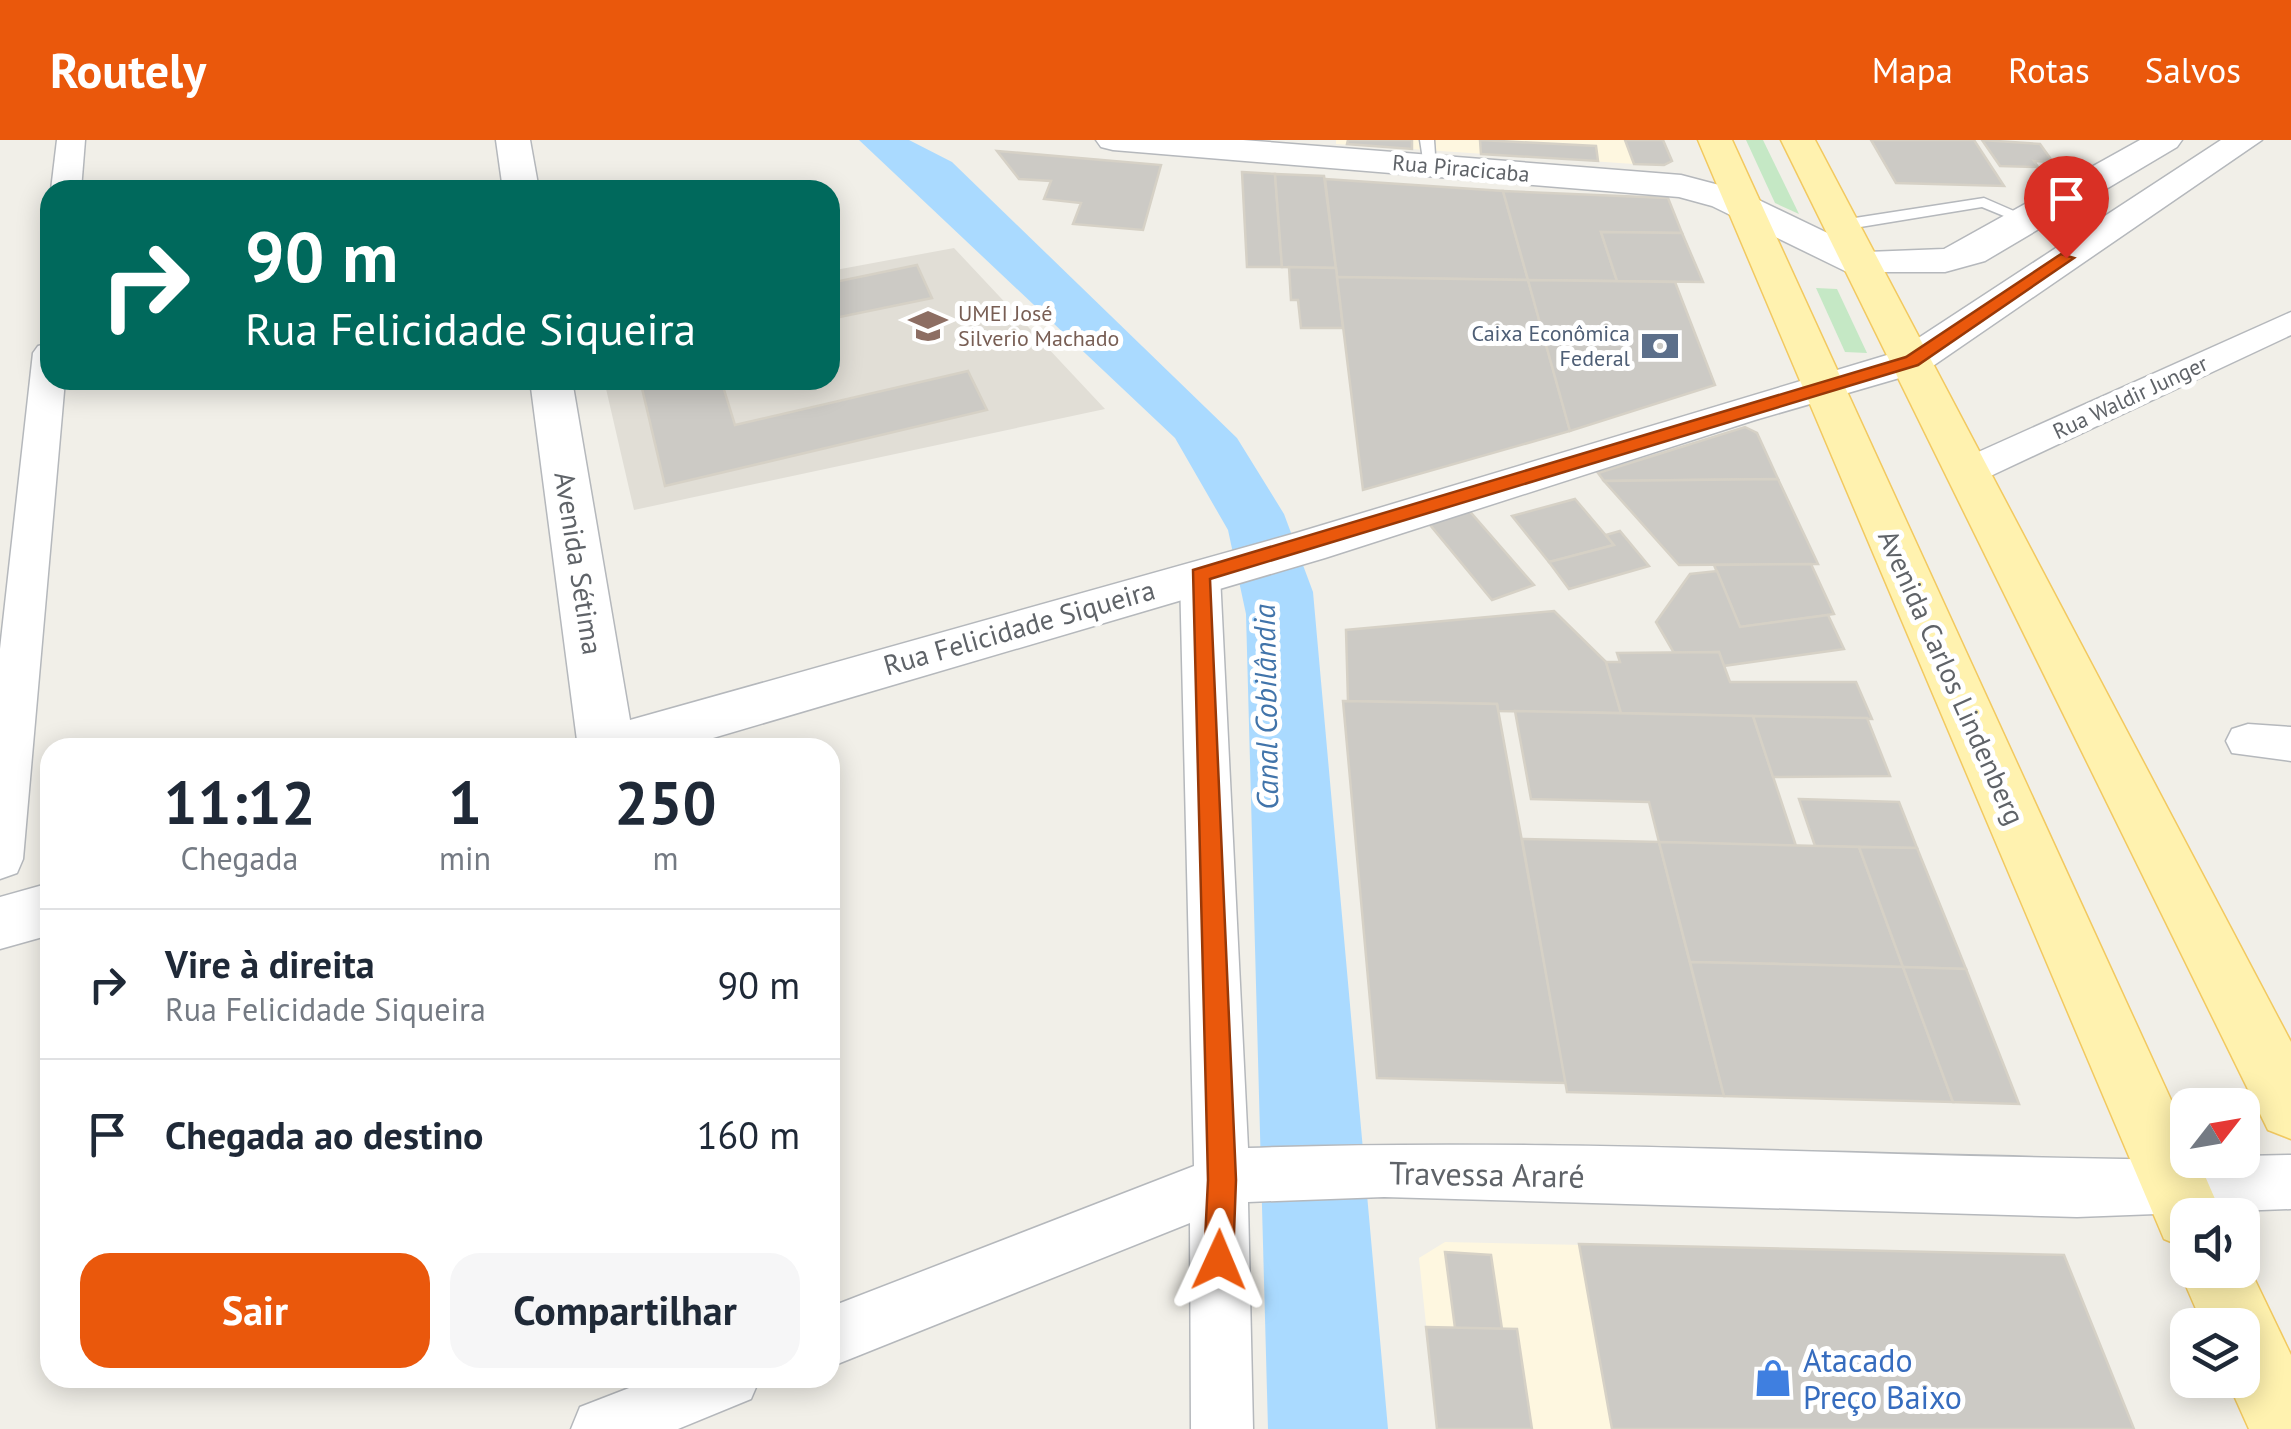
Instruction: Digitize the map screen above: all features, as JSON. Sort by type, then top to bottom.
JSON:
[{"type":"main road","name":"Avenida Carlos Lindenberg","points":[[1715,140],[1773,264],[1823,387],[1846,430],[2180,1198]]},
{"type":"main road","points":[[1798,140],[2291,1108]]},
{"type":"main road","points":[[1773,264],[1861,264]]},
{"type":"main road","points":[[2260,1370],[2287,1429]]},
{"type":"street","points":[[67,180],[71,140]]},
{"type":"street","points":[[513,140],[519,180]]},
{"type":"street","name":"Rua Piracicaba","points":[[1113,140],[1429,153],[1681,186],[1746,208]]},
{"type":"street","points":[[1746,208],[1861,264],[1945,260],[1971,254],[2031,222],[2164,140]]},
{"type":"street","name":"Rua Felicidade Siqueira","points":[[638,738],[1308,546],[1912,361],[2245,140]]},
{"type":"street","name":"Rua Waldir Junger","points":[[1969,471],[2291,322]]},
{"type":"street","points":[[0,859],[46,390]]},
{"type":"street","name":"Avenida Sétima","points":[[552,390],[606,738]]},
{"type":"street","points":[[1209,573],[1234,1177],[1218,1226],[1222,1429]]},
{"type":"street","points":[[0,923],[40,912]]},
{"type":"street","name":"Travessa Araré","points":[[840,1333],[1234,1177],[1384,1170],[2057,1188],[2170,1200]]},
{"type":"street","name":"Travessa Araré","points":[[2198,1198],[2291,1182]]},
{"type":"street","points":[[602,1429],[705,1388]]},
{"type":"lane","points":[[1842,225],[1984,202],[2031,222]]},
{"type":"shaded area","points":[[1336,140],[1663,140],[1672,161],[1664,165],[1634,164],[1336,144]]},
{"type":"shaded area","name":"UMEI José Silverio Machado","points":[[954,248],[1105,409],[634,510],[606,390],[840,390],[840,269]]},
{"type":"shaded area","name":"Atacado Preço Baixo","points":[[1445,1242],[2064,1255],[2134,1429],[1437,1429],[1419,1258]]},
{"type":"green space","points":[[1746,140],[1763,140],[1799,214],[1775,203]]},
{"type":"green space","points":[[1816,288],[1837,289],[1867,353],[1845,352]]},
{"type":"water","name":"Canal Cobilândia","points":[[859,140],[909,140],[952,162],[1237,438],[1284,514],[1313,592],[1388,1429],[1268,1429],[1246,614],[1228,530],[1175,438]]},
{"type":"building","points":[[1348,140],[1412,140],[1412,149],[1347,144]]},
{"type":"building","points":[[1480,140],[1596,146],[1598,161],[1481,154]]},
{"type":"building","points":[[1625,140],[1663,140],[1672,161],[1664,165],[1634,164]]},
{"type":"building","points":[[1871,140],[1974,140],[2004,186],[1896,183]]},
{"type":"building","points":[[1982,140],[2040,144],[2053,162],[2034,161],[2038,167],[2000,166]]},
{"type":"building","points":[[997,151],[1161,165],[1143,230],[1073,224],[1081,203],[1044,199],[1051,181],[1019,179]]},
{"type":"building","points":[[1242,172],[1275,174],[1282,267],[1247,267]]},
{"type":"building","points":[[1275,174],[1324,176],[1336,268],[1282,267]]},
{"type":"building","points":[[1325,179],[1503,191],[1528,280],[1337,277]]},
{"type":"building","points":[[1503,191],[1668,198],[1682,233],[1601,232],[1617,281],[1528,280]]},
{"type":"building","points":[[1601,232],[1682,233],[1703,282],[1617,281]]},
{"type":"building","points":[[917,265],[932,298],[840,317],[840,281]]},
{"type":"building","points":[[1289,267],[1336,268],[1343,328],[1301,328],[1298,300],[1291,300]]},
{"type":"building","points":[[1337,277],[1528,280],[1570,431],[1363,490]]},
{"type":"building","points":[[1528,280],[1675,282],[1715,385],[1570,431]]},
{"type":"building","points":[[968,371],[987,410],[665,486],[642,390],[724,390],[735,425]]},
{"type":"building","points":[[1745,427],[1757,433],[1778,479],[1604,481],[1598,473]]},
{"type":"building","points":[[1778,479],[1818,564],[1679,565],[1604,481]]},
{"type":"building","points":[[1575,499],[1614,545],[1549,562],[1512,516]]},
{"type":"building","points":[[1466,507],[1534,585],[1492,600],[1426,520]]},
{"type":"building","points":[[1620,531],[1649,566],[1569,589],[1549,562],[1614,545],[1606,535]]},
{"type":"building","points":[[1811,564],[1834,614],[1740,627],[1714,565]]},
{"type":"building","points":[[1717,571],[1740,627],[1828,615],[1844,649],[1723,666],[1719,652],[1674,653],[1656,622],[1690,574]]},
{"type":"building","points":[[1554,611],[1606,662],[1621,713],[1498,711],[1497,704],[1348,701],[1346,630]]},
{"type":"building","points":[[1719,652],[1730,682],[1856,682],[1872,719],[1621,713],[1606,662],[1620,662],[1617,653]]},
{"type":"building","points":[[1343,701],[1497,704],[1566,1083],[1377,1078]]},
{"type":"building","points":[[1515,711],[1753,716],[1796,846],[1659,842],[1649,802],[1531,799]]},
{"type":"building","points":[[1753,716],[1867,718],[1890,776],[1773,777]]},
{"type":"building","points":[[1799,799],[1899,802],[1917,848],[1815,846]]},
{"type":"building","points":[[1522,839],[1659,842],[1724,1096],[1567,1092]]},
{"type":"building","points":[[1659,842],[1859,847],[1903,967],[1690,962]]},
{"type":"building","points":[[1859,847],[1917,848],[1966,969],[1903,967]]},
{"type":"building","points":[[1690,962],[1903,967],[1953,1102],[1724,1096]]},
{"type":"building","points":[[1903,967],[1966,969],[2019,1104],[1953,1102]]},
{"type":"building","name":"Atacado Preço Baixo","points":[[1579,1244],[2064,1255],[2134,1429],[1612,1429]]},
{"type":"building","points":[[1445,1252],[1491,1255],[1502,1329],[1455,1328]]},
{"type":"building","points":[[1426,1327],[1517,1329],[1532,1429],[1437,1429]]},
{"type":"place","name":"UMEI José Silverio Machado","points":[[928,326]]},
{"type":"place","name":"Caixa Econômica Federal","points":[[1660,346]]},
{"type":"place","name":"Atacado Preço Baixo","points":[[1773,1378]]},
{"type":"route","points":[[1219,1260],[1222,1180],[1200,575],[1308,546],[1740,410],[1912,361],[2066,258]]}]
